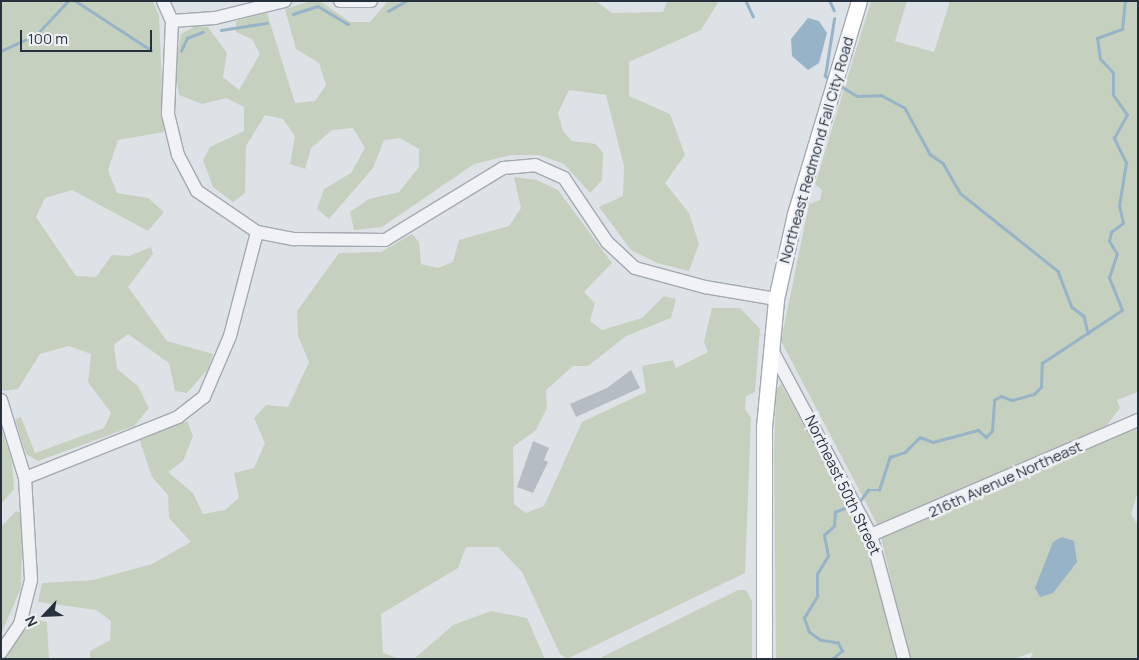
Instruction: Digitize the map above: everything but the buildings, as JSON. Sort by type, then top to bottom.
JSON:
[{"type":"main road","name":"Northeast Redmond Fall City Road","points":[[764,659],[762,491],[776,299],[832,86],[859,1]]},
{"type":"street","points":[[163,1],[172,21],[168,114],[178,155],[197,191],[257,232],[294,239],[384,240],[503,168],[535,165],[564,178],[612,248],[635,268],[705,287],[776,299]]},
{"type":"street","points":[[172,21],[215,18],[285,1]]},
{"type":"street","points":[[340,1],[371,1]]},
{"type":"street","points":[[25,478],[178,417],[204,397],[230,336],[257,232]]},
{"type":"street","name":"Northeast 50th Street","points":[[771,348],[871,535],[904,659]]},
{"type":"street","points":[[1,400],[25,478],[31,536],[28,603],[1,652]]},
{"type":"street","name":"216th Avenue Northeast","points":[[871,535],[1138,420]]},
{"type":"green space","points":[[1,1],[153,1],[159,16],[164,132],[118,140],[108,170],[117,193],[148,198],[164,212],[148,231],[72,190],[45,198],[36,217],[76,276],[96,277],[112,255],[129,256],[151,247],[153,254],[128,287],[167,341],[213,354],[208,369],[187,393],[175,391],[169,363],[128,334],[114,345],[117,369],[138,386],[149,408],[134,426],[38,461],[26,454],[15,419],[21,417],[35,453],[104,428],[111,413],[88,382],[91,354],[69,346],[40,354],[18,389],[3,391],[1,386]]},
{"type":"green space","points":[[311,1],[320,1],[350,22],[370,22],[388,1],[596,1],[612,13],[663,12],[667,1],[719,1],[701,30],[629,62],[629,96],[670,114],[685,155],[665,183],[689,213],[699,244],[689,271],[657,263],[631,250],[599,207],[623,196],[624,166],[606,95],[569,90],[558,113],[563,131],[572,141],[596,144],[603,153],[602,180],[590,193],[564,164],[539,155],[511,155],[474,164],[382,227],[354,230],[350,212],[369,199],[399,192],[419,167],[419,149],[400,138],[384,140],[373,168],[329,219],[317,209],[324,189],[351,173],[365,148],[353,128],[332,130],[311,148],[305,169],[290,164],[295,136],[283,119],[265,115],[246,146],[245,193],[233,202],[213,187],[203,160],[210,147],[244,131],[244,107],[226,98],[202,104],[179,95],[175,63],[181,34],[196,26],[208,27],[227,53],[223,77],[239,90],[260,54],[252,39],[236,32],[236,21],[267,13],[295,103],[315,101],[326,85],[319,63],[296,49],[285,9]]},
{"type":"green space","points":[[871,1],[907,1],[895,41],[934,52],[950,1],[1138,1],[1138,392],[1117,400],[1120,408],[1104,429],[878,526],[781,341],[809,204],[820,200],[822,190],[815,184]]},
{"type":"green space","points":[[514,177],[537,180],[558,190],[612,263],[584,292],[595,303],[590,321],[602,330],[642,318],[664,296],[676,299],[671,318],[626,336],[588,366],[573,366],[546,390],[547,408],[536,430],[513,447],[514,504],[526,513],[544,506],[582,422],[646,392],[642,366],[673,360],[676,368],[708,352],[704,342],[712,308],[740,308],[760,329],[755,392],[746,396],[745,409],[751,418],[745,573],[567,659],[560,654],[522,572],[498,547],[466,547],[458,568],[381,614],[383,653],[400,659],[90,659],[90,651],[110,640],[111,621],[96,610],[38,602],[42,583],[93,580],[152,564],[191,542],[169,518],[168,495],[152,477],[139,438],[187,421],[193,436],[183,461],[168,472],[193,493],[203,514],[225,510],[239,498],[234,473],[254,468],[265,443],[254,418],[266,405],[288,407],[309,362],[298,336],[297,311],[339,253],[381,252],[412,234],[419,242],[421,264],[438,268],[453,262],[459,240],[509,226],[521,208]]},
{"type":"green space","points":[[781,384],[867,539],[899,659],[776,659],[774,454],[776,389]]},
{"type":"green space","points":[[1,426],[12,462],[14,489],[1,504]]},
{"type":"green space","points":[[1138,426],[1138,491],[1131,514],[1138,525],[1138,659],[1030,659],[1033,652],[1017,658],[909,659],[881,537]]},
{"type":"green space","points":[[16,511],[23,514],[21,588],[1,634],[1,527]]},
{"type":"green space","points":[[738,590],[746,590],[752,601],[752,659],[598,659]]},
{"type":"green space","points":[[491,611],[527,618],[545,659],[414,659],[453,625]]},
{"type":"green space","points":[[30,618],[47,622],[49,659],[5,659]]},
{"type":"water","points":[[808,18],[819,21],[827,33],[819,63],[808,70],[792,56],[791,39]]},
{"type":"water","points":[[1062,537],[1074,541],[1077,562],[1053,593],[1040,597],[1035,588],[1053,542]]},
{"type":"waterway","points":[[1,51],[37,34],[68,1]]},
{"type":"waterway","points":[[76,1],[151,50]]},
{"type":"waterway","points":[[388,11],[406,1]]},
{"type":"waterway","points":[[746,1],[753,16]]},
{"type":"waterway","points":[[830,1],[834,10]]},
{"type":"waterway","points":[[859,502],[868,490],[879,490],[890,457],[905,452],[920,437],[933,442],[978,430],[986,437],[992,431],[994,400],[1001,396],[1012,400],[1034,394],[1041,387],[1042,363],[1122,310],[1109,278],[1117,254],[1109,241],[1111,232],[1123,223],[1119,206],[1126,163],[1114,138],[1127,115],[1113,95],[1113,73],[1100,59],[1097,38],[1122,29],[1125,1]]},
{"type":"waterway","points":[[293,14],[318,6],[348,24]]},
{"type":"waterway","points":[[829,80],[825,76],[834,19]]},
{"type":"waterway","points":[[221,30],[266,23]]},
{"type":"waterway","points":[[181,51],[187,38],[203,32]]},
{"type":"waterway","points":[[839,85],[857,96],[881,95],[905,108],[930,154],[943,163],[960,193],[1058,271],[1072,307],[1084,316],[1088,334]]},
{"type":"waterway","points":[[832,659],[842,651],[838,643],[820,640],[809,632],[804,618],[817,596],[817,574],[828,556],[824,535],[834,526],[835,512],[852,505]]}]
